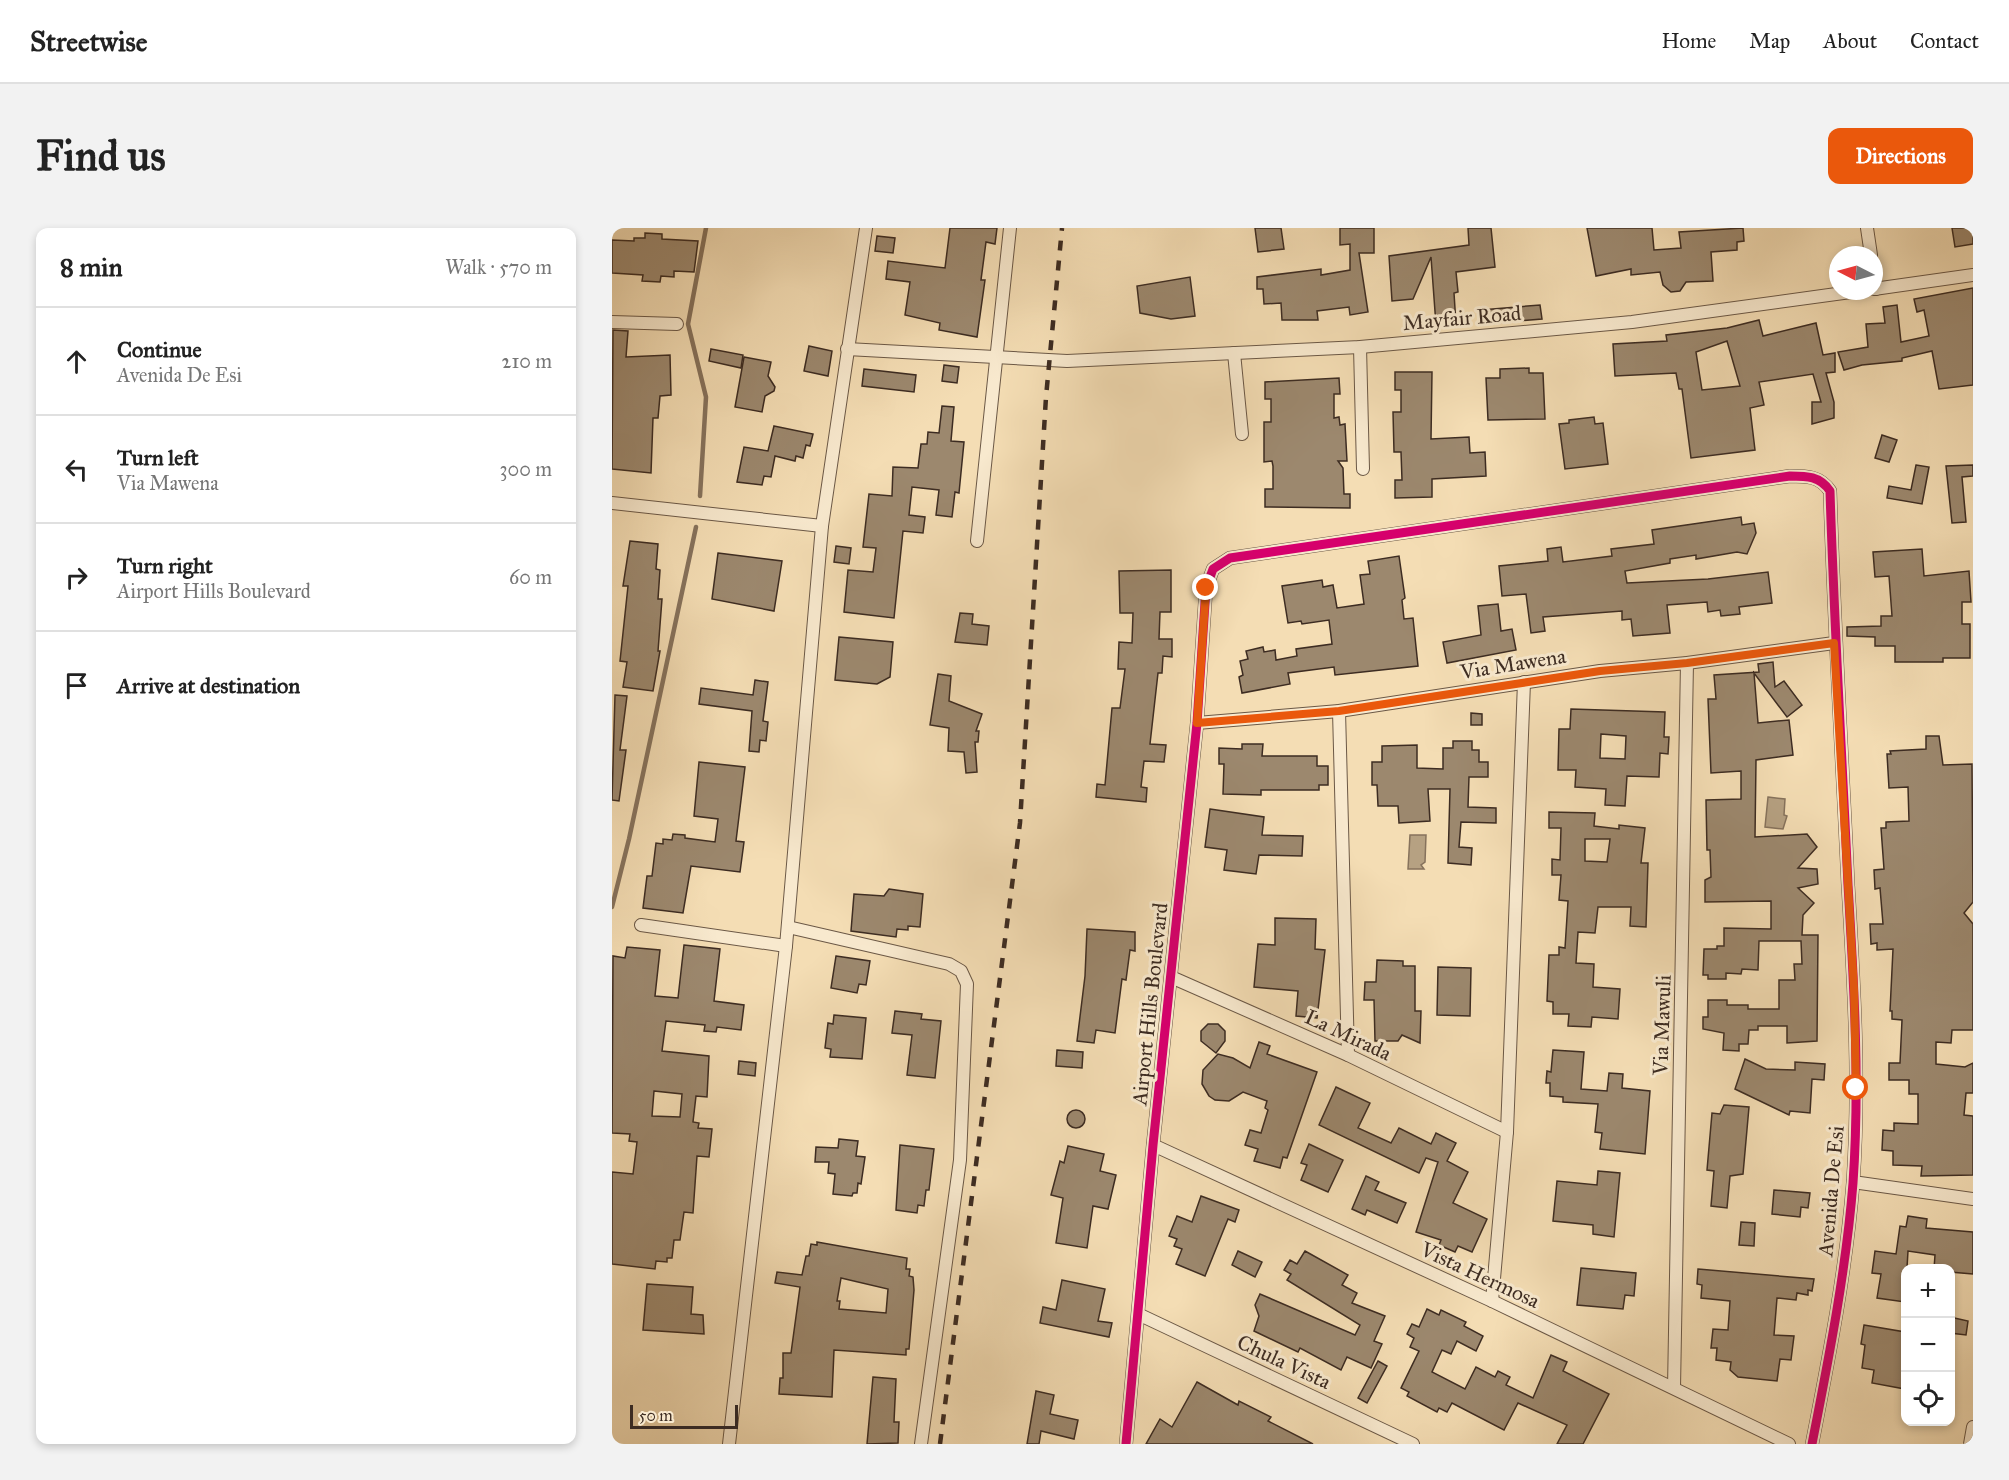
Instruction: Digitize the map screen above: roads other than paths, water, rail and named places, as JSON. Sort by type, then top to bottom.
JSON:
[{"type":"street","points":[[729,1444],[788,927],[822,526],[866,228]]},
{"type":"street","points":[[977,541],[1010,228]]},
{"type":"street","points":[[1867,228],[1870,246]]},
{"type":"street","points":[[1883,288],[1973,275]]},
{"type":"street","name":"Mayfair Road","points":[[847,349],[1067,361],[1360,347],[1632,322],[1829,295]]},
{"type":"street","points":[[612,322],[677,324]]},
{"type":"street","points":[[1360,347],[1363,469]]},
{"type":"street","points":[[1234,353],[1242,434]]},
{"type":"street","name":"Airport Hills Boulevard","points":[[1126,1444],[1153,1145],[1197,723],[1206,588],[1213,569],[1230,558],[1790,476],[1815,478]]},
{"type":"street","name":"Avenida De Esi","points":[[1812,1444],[1838,1311],[1853,1182],[1856,1088],[1854,989],[1834,643],[1830,491],[1824,483],[1815,478]]},
{"type":"street","points":[[612,502],[822,526]]},
{"type":"street","name":"Via Mawena","points":[[1197,723],[1339,711],[1600,671],[1687,663],[1834,643]]},
{"type":"street","name":"Via Mawuli","points":[[1674,1388],[1687,663]]},
{"type":"street","points":[[1492,1301],[1507,1132],[1524,682]]},
{"type":"street","points":[[1339,711],[1348,1055]]},
{"type":"street","points":[[641,925],[786,946]]},
{"type":"street","points":[[788,927],[949,964],[961,971],[967,984],[960,1160],[921,1444]]},
{"type":"street","name":"La Mirada","points":[[1171,977],[1348,1055],[1507,1132]]},
{"type":"street","name":"Vista Hermosa","points":[[1153,1145],[1492,1301],[1789,1444]]},
{"type":"street","points":[[1853,1182],[1973,1199]]},
{"type":"street","name":"Chula Vista","points":[[1138,1314],[1413,1444]]},
{"type":"street","points":[[1970,1444],[1973,1426]]},
{"type":"waterway","points":[[700,496],[706,397],[688,324],[706,228]]},
{"type":"waterway","points":[[612,907],[629,839],[696,527]]},
{"type":"railway","points":[[940,1444],[1020,823],[1046,397],[1062,228]]}]
